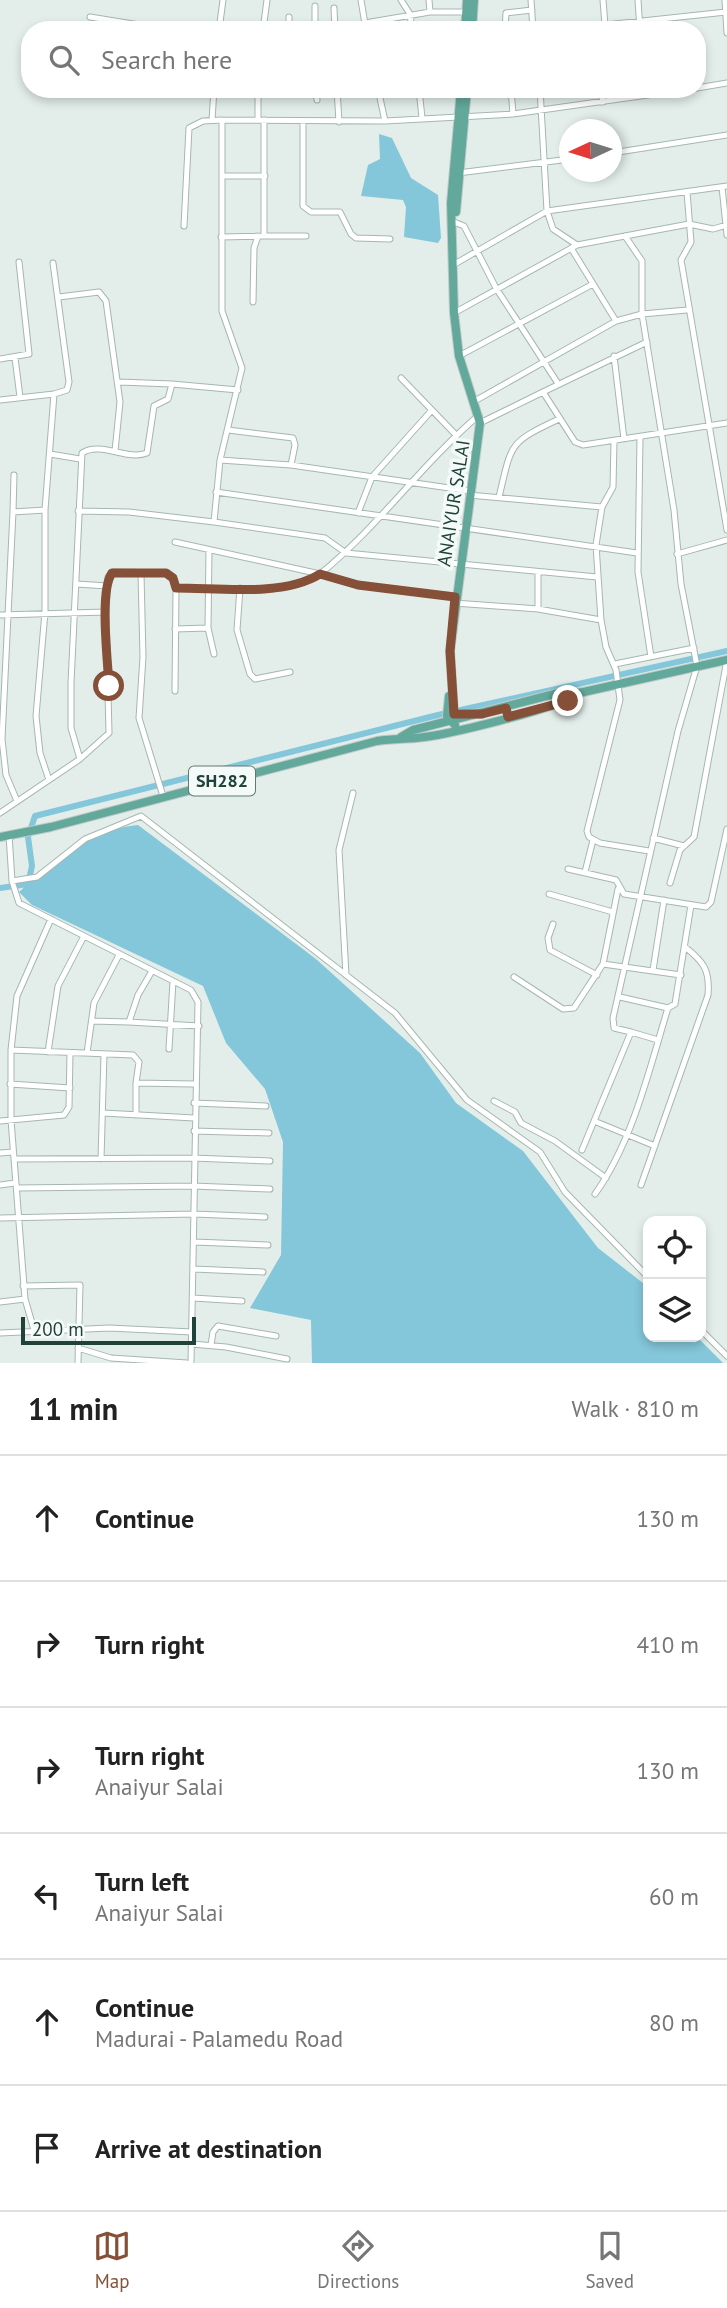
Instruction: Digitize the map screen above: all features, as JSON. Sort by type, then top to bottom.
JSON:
[{"type":"main road","points":[[466,21],[467,0]]},
{"type":"main road","points":[[472,21],[474,0]]},
{"type":"main road","name":"ANAIYUR SALAI","points":[[461,98],[462,118]]},
{"type":"main road","name":"ANAIYUR SALAI","points":[[447,732],[455,600],[480,419],[459,356],[454,313],[452,241],[456,173],[465,98]]},
{"type":"main road","name":"ANAIYUR SALAI","points":[[452,241],[456,173]]},
{"type":"main road","name":"SH282","points":[[400,737],[415,738],[460,729],[566,691],[579,693],[618,681],[727,660]]},
{"type":"main road","name":"SH282","points":[[8,835],[400,737],[427,727],[450,714],[507,712]]},
{"type":"main road","points":[[450,714],[460,729]]},
{"type":"street","points":[[220,21],[223,0]]},
{"type":"street","points":[[264,21],[267,0]]},
{"type":"street","points":[[361,0],[365,21]]},
{"type":"street","points":[[401,0],[410,14],[411,21]]},
{"type":"street","points":[[429,0],[430,12]]},
{"type":"street","points":[[531,0],[533,21]]},
{"type":"street","points":[[603,0],[605,21]]},
{"type":"street","points":[[638,0],[639,19]]},
{"type":"street","points":[[725,0],[727,33]]},
{"type":"street","points":[[315,6],[315,21]]},
{"type":"street","points":[[334,8],[335,21]]},
{"type":"street","points":[[506,21],[506,13],[532,10]]},
{"type":"street","points":[[384,21],[410,14],[466,12]]},
{"type":"street","points":[[630,21],[726,12]]},
{"type":"street","points":[[90,17],[115,21]]},
{"type":"street","points":[[706,86],[727,83]]},
{"type":"street","points":[[212,120],[213,98]]},
{"type":"street","points":[[253,302],[254,248],[261,236],[265,176],[259,98]]},
{"type":"street","points":[[338,98],[339,122]]},
{"type":"street","points":[[380,98],[385,121]]},
{"type":"street","points":[[420,98],[422,118]]},
{"type":"street","points":[[512,98],[513,114]]},
{"type":"street","points":[[541,98],[547,211],[553,229],[574,247],[616,321]]},
{"type":"street","points":[[602,98],[603,102]]},
{"type":"street","points":[[184,226],[187,136],[195,123],[212,120],[339,122],[462,118],[636,98]]},
{"type":"street","points":[[214,522],[220,460],[238,390],[241,360],[227,331],[222,311],[222,120]]},
{"type":"street","points":[[303,122],[303,206],[311,212],[341,212],[351,234],[356,238],[390,239]]},
{"type":"street","points":[[622,151],[727,135]]},
{"type":"street","points":[[456,173],[559,160]]},
{"type":"street","points":[[222,176],[265,176]]},
{"type":"street","points":[[453,265],[547,211],[725,187],[727,235]]},
{"type":"street","points":[[687,192],[690,246],[681,260],[687,310],[727,530]]},
{"type":"street","points":[[454,222],[464,226],[496,288],[542,363],[557,382]]},
{"type":"street","points":[[454,313],[574,247],[689,224],[713,229],[726,225]]},
{"type":"street","points":[[221,237],[306,236]]},
{"type":"street","points":[[625,236],[641,255],[642,314],[662,433],[677,554],[697,666],[649,852],[627,966],[612,1025],[658,1040]]},
{"type":"street","points":[[0,359],[28,356],[30,350],[19,262]]},
{"type":"street","points":[[0,400],[67,390],[69,382],[53,263]]},
{"type":"street","points":[[459,356],[593,284]]},
{"type":"street","points":[[58,297],[93,292],[104,295],[119,382],[120,421],[115,451]]},
{"type":"street","points":[[473,402],[616,321],[642,314],[687,310]]},
{"type":"street","points":[[176,588],[297,586],[320,574],[346,553],[456,435],[480,419],[646,342]]},
{"type":"street","points":[[614,356],[624,439]]},
{"type":"street","points":[[15,358],[20,397]]},
{"type":"street","points":[[401,378],[456,435]]},
{"type":"street","points":[[119,382],[172,383],[238,390]]},
{"type":"street","points":[[80,759],[71,728],[80,459],[82,453],[90,449],[137,455],[147,453],[153,411],[157,403],[168,399],[172,383]]},
{"type":"street","points":[[543,392],[559,419],[579,444],[727,423]]},
{"type":"street","points":[[49,780],[40,753],[36,716],[44,612],[45,510],[54,394]]},
{"type":"street","points":[[358,513],[372,477],[432,410]]},
{"type":"street","points":[[499,497],[513,444],[522,436],[559,419]]},
{"type":"street","points":[[228,430],[293,438],[295,445],[291,465]]},
{"type":"street","points":[[640,437],[637,553],[639,587],[651,657]]},
{"type":"street","points":[[614,441],[613,487],[602,507],[596,544],[601,620],[607,647],[616,667],[619,708],[587,825],[589,837],[593,840],[649,852]]},
{"type":"street","points":[[50,454],[80,459]]},
{"type":"street","points":[[220,460],[291,465],[469,493],[602,507]]},
{"type":"street","points":[[14,475],[10,614],[2,739],[6,775],[17,801]]},
{"type":"street","points":[[216,492],[379,518],[596,544],[637,553]]},
{"type":"street","points":[[13,513],[45,510]]},
{"type":"street","points":[[78,511],[128,512],[325,538],[346,553],[597,577]]},
{"type":"street","points":[[677,554],[727,540]]},
{"type":"street","points":[[174,542],[358,585],[601,620]]},
{"type":"street","points":[[209,550],[208,628],[214,654]]},
{"type":"street","points":[[538,572],[538,610]]},
{"type":"street","points":[[0,813],[80,759],[109,733],[106,612],[107,586],[112,573],[169,575],[176,588],[175,691]]},
{"type":"street","points":[[141,573],[143,666],[139,718],[163,796]]},
{"type":"street","points":[[76,584],[107,586]]},
{"type":"street","points":[[240,588],[237,630],[250,674],[255,679],[290,672]]},
{"type":"street","points":[[0,615],[106,612]]},
{"type":"street","points":[[175,629],[208,628]]},
{"type":"street","points":[[616,667],[694,648]]},
{"type":"street","points":[[670,883],[678,855],[695,832],[727,660]]},
{"type":"street","points":[[346,975],[339,850],[353,793]]},
{"type":"street","points":[[12,884],[37,877],[85,839],[132,817],[141,816],[396,1013],[467,1100],[540,1152],[565,1192],[643,1272]]},
{"type":"street","points":[[568,869],[616,880],[621,893],[706,907],[711,902],[727,828]]},
{"type":"street","points":[[8,835],[12,884],[19,903],[191,990],[196,996],[198,1026],[194,1084],[193,1186],[195,1242],[189,1363],[135,1361],[101,1356],[78,1348]]},
{"type":"street","points":[[653,838],[684,846]]},
{"type":"street","points":[[585,872],[593,840]]},
{"type":"street","points":[[514,977],[569,1010],[578,1005],[603,964],[619,884]]},
{"type":"street","points":[[549,894],[613,912]]},
{"type":"street","points":[[653,970],[664,900]]},
{"type":"street","points":[[620,997],[668,1008],[675,1004],[691,905]]},
{"type":"street","points":[[34,1329],[23,1286],[10,1120],[11,1050],[17,996],[51,919]]},
{"type":"street","points":[[554,923],[548,938],[550,950],[597,975]]},
{"type":"street","points":[[48,1052],[58,986],[84,936]]},
{"type":"street","points":[[641,1185],[708,995],[709,972],[704,962],[685,947]]},
{"type":"street","points":[[87,1053],[94,1003],[119,955]]},
{"type":"street","points":[[603,964],[681,975]]},
{"type":"street","points":[[129,1023],[138,995],[152,971]]},
{"type":"street","points":[[169,1049],[173,981]]},
{"type":"street","points":[[594,1194],[607,1178],[626,1135],[668,1008]]},
{"type":"street","points":[[92,1021],[198,1026]]},
{"type":"street","points":[[582,1150],[631,1032]]},
{"type":"street","points":[[11,1050],[138,1058],[136,1115]]},
{"type":"street","points":[[0,1121],[64,1115],[69,1107],[70,1053]]},
{"type":"street","points":[[101,1159],[104,1054]]},
{"type":"street","points":[[136,1083],[194,1084]]},
{"type":"street","points":[[10,1084],[70,1088]]},
{"type":"street","points":[[494,1101],[515,1112],[521,1123],[555,1141],[607,1178]]},
{"type":"street","points":[[194,1102],[266,1106]]},
{"type":"street","points":[[103,1113],[194,1118]]},
{"type":"street","points":[[594,1121],[655,1146]]},
{"type":"street","points":[[194,1131],[269,1133]]},
{"type":"street","points":[[0,1153],[101,1159],[194,1158],[270,1161]]},
{"type":"street","points":[[0,1185],[270,1189]]},
{"type":"street","points":[[0,1218],[194,1214],[265,1217]]},
{"type":"street","points":[[195,1242],[268,1245]]},
{"type":"street","points":[[194,1269],[263,1272]]},
{"type":"street","points":[[23,1286],[80,1285],[78,1363]]},
{"type":"street","points":[[0,1303],[25,1298]]},
{"type":"street","points":[[192,1298],[242,1301]]},
{"type":"street","points":[[211,1345],[213,1332],[218,1326],[276,1336]]},
{"type":"street","points":[[0,1333],[34,1329],[192,1332]]},
{"type":"street","points":[[706,1334],[727,1356]]},
{"type":"street","points":[[192,1344],[286,1359]]},
{"type":"water","points":[[379,134],[392,138],[411,178],[438,195],[441,238],[438,243],[404,237],[406,207],[403,200],[361,196],[368,165],[380,159]]},
{"type":"water","points":[[138,825],[316,959],[420,1053],[456,1103],[523,1151],[598,1248],[643,1283],[643,1342],[702,1342],[723,1363],[312,1363],[311,1320],[250,1308],[281,1255],[283,1142],[265,1089],[226,1043],[203,986],[32,905],[19,892],[73,848],[119,828]]},
{"type":"waterway","points":[[0,888],[28,884],[32,866],[28,837],[35,816],[438,715],[727,651]]},
{"type":"route","points":[[109,686],[106,612],[108,577],[112,573],[166,573],[173,578],[176,588],[284,588],[306,583],[320,574],[358,585],[455,597],[450,651],[454,714],[482,714],[506,708],[508,717],[568,701]]}]
